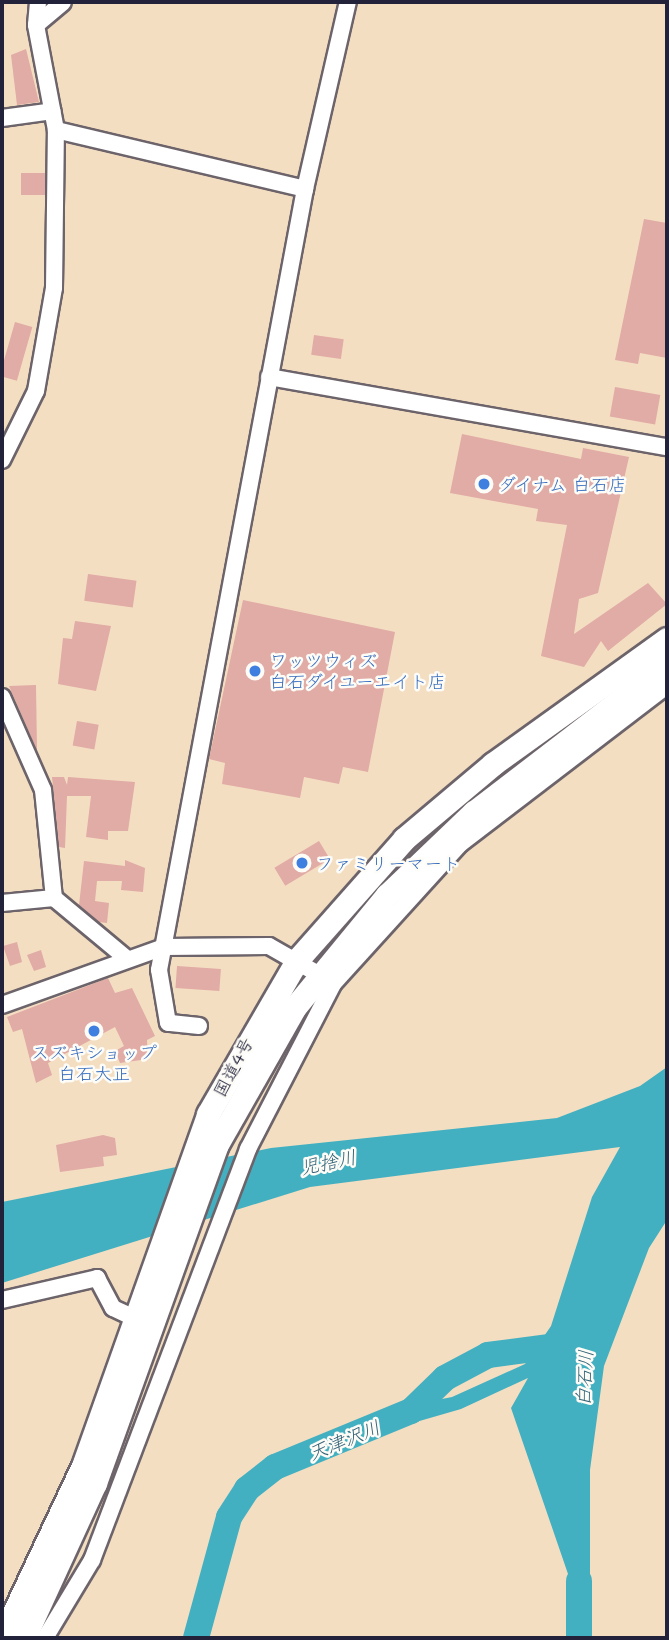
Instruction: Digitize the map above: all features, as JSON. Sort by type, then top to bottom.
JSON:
[{"type":"highway","name":"国道4号","points":[[24,1638],[96,1483],[152,1288],[241,1049],[298,959],[404,839],[493,764],[667,639]]},
{"type":"highway","name":"国道4号","points":[[205,1147],[318,974],[474,812],[667,664]]},
{"type":"highway","name":"国道4号","points":[[2,1638],[54,1539],[132,1317],[152,1288]]},
{"type":"street","points":[[2,460],[6,440],[36,391],[47,344],[56,130],[36,25],[38,2]]},
{"type":"street","points":[[36,25],[64,2]]},
{"type":"street","points":[[199,1026],[168,1023],[159,970],[305,189],[348,2]]},
{"type":"street","points":[[2,118],[53,111]]},
{"type":"street","points":[[56,130],[305,189]]},
{"type":"street","points":[[269,377],[667,447]]},
{"type":"street","points":[[45,1638],[92,1560],[206,1246],[248,1149],[333,984],[390,916],[505,807],[667,686]]},
{"type":"street","points":[[2,697],[43,790],[54,898],[126,958]]},
{"type":"street","points":[[2,903],[54,898]]},
{"type":"street","points":[[2,1005],[126,958],[164,947],[269,946],[298,959],[318,974]]},
{"type":"street","points":[[2,1300],[97,1278],[113,1308],[132,1317]]},
{"type":"water","name":"児捨川","points":[[667,1067],[667,1220],[649,1248],[604,1366],[590,1470],[590,1638],[511,1408],[528,1378],[461,1409],[385,1431],[391,1409],[452,1397],[525,1364],[551,1326],[592,1197],[620,1147],[310,1187],[2,1283],[2,1202],[271,1148],[557,1118],[640,1086]]},
{"type":"building","points":[[26,49],[39,102],[17,105],[11,55]]},
{"type":"building","points":[[21,173],[45,173],[45,195],[21,195]]},
{"type":"building","points":[[644,219],[667,223],[667,358],[640,353],[638,364],[615,360]]},
{"type":"building","points":[[15,322],[32,327],[17,381],[2,377],[2,367]]},
{"type":"building","points":[[314,335],[344,339],[341,359],[311,355]]},
{"type":"building","points":[[615,387],[660,395],[655,425],[610,417]]},
{"type":"building","points":[[462,434],[581,459],[583,448],[629,457],[598,593],[579,599],[574,634],[648,583],[667,604],[608,651],[601,641],[584,667],[541,656],[567,525],[536,521],[538,509],[450,493]]},
{"type":"building","points":[[88,574],[137,581],[133,608],[84,601]]},
{"type":"building","points":[[243,600],[395,632],[368,772],[343,767],[339,784],[304,777],[300,798],[222,784],[225,763],[209,759]]},
{"type":"building","points":[[75,621],[111,626],[96,691],[58,684],[63,638],[72,639]]},
{"type":"building","points":[[36,685],[37,751],[9,686]]},
{"type":"building","points":[[77,721],[99,725],[94,749],[73,746]]},
{"type":"building","points":[[52,777],[64,777],[67,785],[68,777],[135,782],[128,831],[108,831],[108,840],[86,837],[91,796],[67,796],[65,848],[59,847]]},
{"type":"building","points":[[319,841],[330,859],[285,886],[274,868]]},
{"type":"building","points":[[125,860],[145,868],[143,892],[121,890],[122,881],[97,881],[95,901],[109,903],[107,923],[99,922],[79,905],[84,861],[125,866]]},
{"type":"building","points":[[17,942],[22,962],[10,966],[3,946]]},
{"type":"building","points":[[41,950],[46,967],[34,971],[27,955]]},
{"type":"building","points":[[177,966],[221,969],[219,991],[175,988]]},
{"type":"building","points":[[108,978],[115,993],[132,988],[155,1036],[147,1040],[148,1059],[120,1063],[115,1051],[124,1046],[115,1027],[48,1063],[52,1075],[36,1083],[22,1029],[13,1032],[7,1017]]},
{"type":"building","points":[[103,1135],[115,1138],[117,1155],[103,1157],[104,1166],[60,1172],[56,1145]]},
{"type":"waterway","name":"天津沢川","points":[[196,1638],[229,1517],[247,1489],[275,1467],[411,1411],[445,1378],[488,1355],[572,1344]]},
{"type":"waterway","name":"白石川","points":[[579,1581],[579,1638]]},
{"type":"place","name":"ダイナム 白石店","points":[[484,484]]},
{"type":"place","name":"ワッツウィズ 白石ダイユーエイト店","points":[[255,671]]},
{"type":"place","name":"ファミリーマート","points":[[302,863]]},
{"type":"place","name":"スズキショップ 白石大正","points":[[94,1031]]}]
